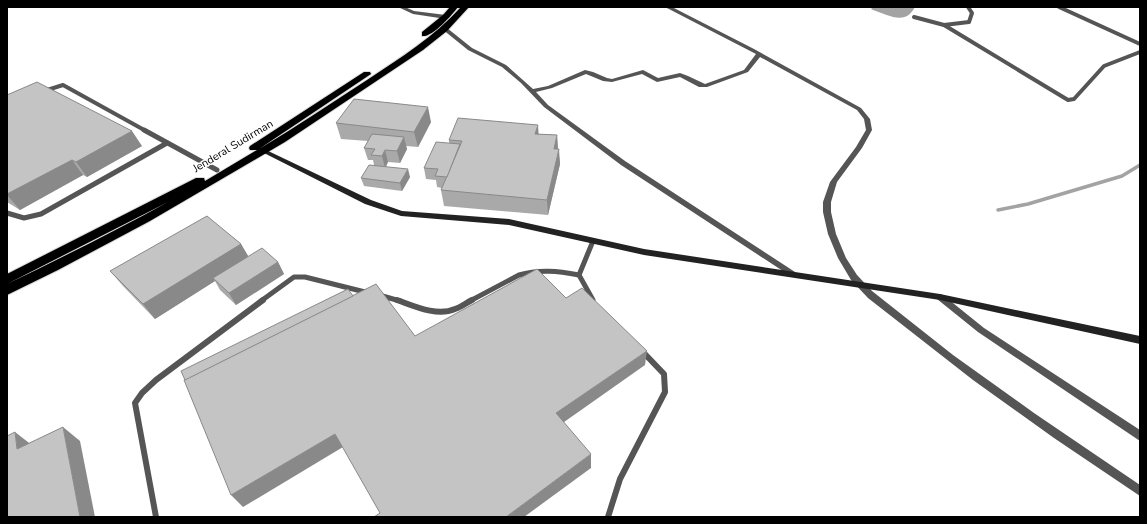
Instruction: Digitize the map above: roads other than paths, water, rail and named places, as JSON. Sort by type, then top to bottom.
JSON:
[{"type":"highway","name":"Jenderal Sudirman","points":[[7,279],[136,214],[256,147],[410,46],[446,17],[454,7]]},
{"type":"highway","points":[[7,290],[143,221],[264,151],[337,104],[445,29],[465,7]]},
{"type":"street","points":[[401,7],[413,12],[446,17]]},
{"type":"street","points":[[668,7],[759,54],[859,109],[867,119],[869,130],[868,134],[835,179],[830,190],[827,204],[830,228],[834,241],[840,254],[860,286],[941,351],[1026,413],[1140,491]]},
{"type":"street","points":[[445,29],[470,49],[504,66],[532,91],[546,106],[623,163],[792,274]]},
{"type":"street","points":[[532,91],[550,86],[585,72],[590,72],[605,80],[611,81],[643,72],[657,80],[680,75],[698,85],[705,86],[746,71],[759,54]]},
{"type":"street","points":[[264,151],[368,202],[401,212],[509,222],[644,252],[940,297],[1140,340]]},
{"type":"street","points":[[940,297],[981,330],[1140,436]]},
{"type":"lane","points":[[944,25],[969,22],[972,12],[968,7]]},
{"type":"lane","points":[[1059,7],[1140,44]]},
{"type":"lane","points":[[914,17],[944,25],[1068,100],[1074,99],[1104,66],[1140,52]]},
{"type":"lane","points":[[41,92],[63,85],[217,170]]},
{"type":"lane","points":[[7,213],[17,218],[24,219],[41,214],[168,143]]},
{"type":"lane","points":[[593,240],[579,275],[590,297],[597,306]]},
{"type":"lane","points":[[156,517],[135,403],[142,393],[156,380],[294,277],[305,277],[396,299],[416,307],[444,313],[454,310],[519,275],[529,272],[552,270],[579,275]]},
{"type":"lane","points":[[608,517],[620,479],[665,392],[664,374],[638,347]]},
{"type":"waterway","points":[[998,210],[1028,204],[1122,176],[1140,165]]}]
